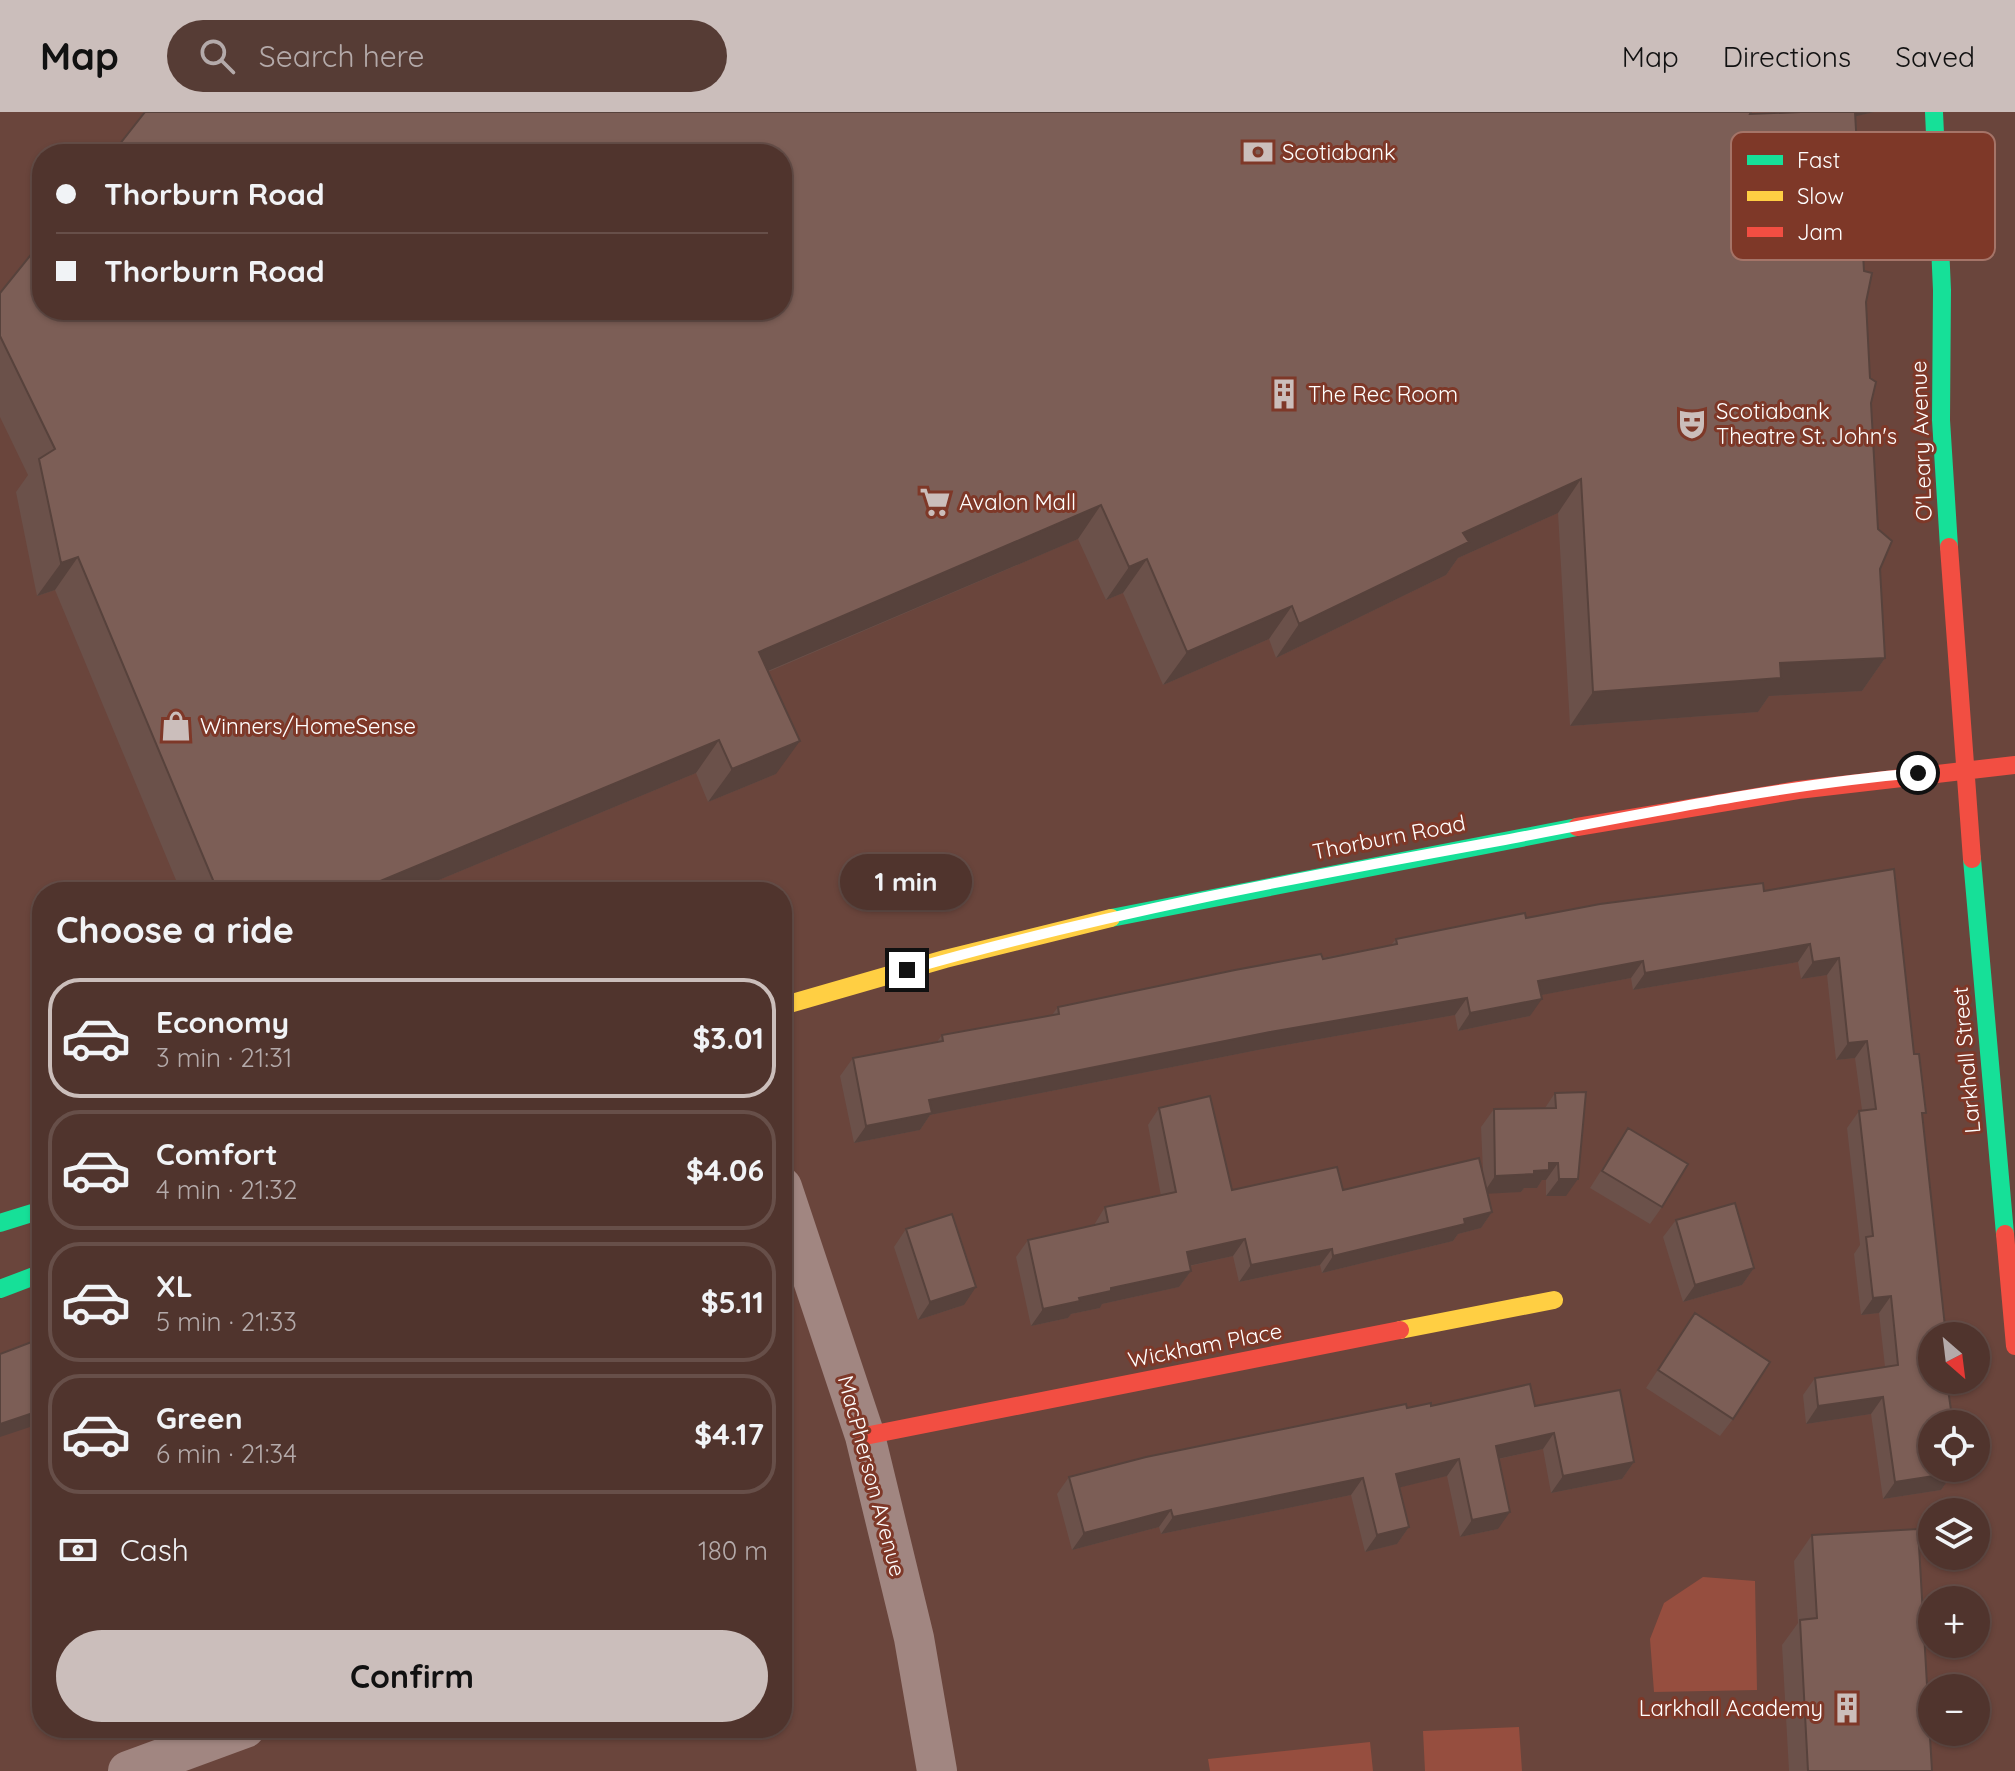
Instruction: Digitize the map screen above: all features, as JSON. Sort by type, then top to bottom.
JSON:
[{"type":"street","name":"O'Leary Avenue","points":[[1934,112],[1935,132]]},
{"type":"street","name":"O'Leary Avenue","points":[[1941,260],[1941,420],[1964,769]]},
{"type":"street","name":"Thorburn Road","points":[[792,1003],[1065,928],[1257,886],[1645,813],[1895,775],[2015,765]]},
{"type":"street","name":"Larkhall Street","points":[[1964,769],[2012,1269],[2015,1346]]},
{"type":"street","points":[[0,1223],[32,1213]]},
{"type":"street","name":"MacPherson Avenue","points":[[792,1217],[865,1436],[914,1638],[937,1771]]},
{"type":"street","points":[[0,1289],[32,1277]]},
{"type":"street","name":"Wickham Place","points":[[865,1436],[1554,1300]]},
{"type":"street","points":[[128,1771],[218,1738]]},
{"type":"shaded area","points":[[1703,1577],[1755,1581],[1757,1690],[1654,1692],[1650,1639],[1664,1603]]},
{"type":"shaded area","points":[[1519,1727],[1522,1771],[1425,1771],[1423,1731]]},
{"type":"shaded area","points":[[1370,1742],[1373,1771],[1210,1771],[1208,1759]]},
{"type":"building","name":"Avalon Mall","points":[[145,112],[1855,112],[1856,132],[1731,132],[1731,260],[1863,260],[1864,271],[1872,273],[1866,302],[1870,378],[1876,382],[1871,403],[1878,529],[1892,541],[1880,569],[1885,658],[1780,663],[1781,678],[1593,692],[1581,479],[1463,533],[1469,542],[1299,624],[1292,606],[1187,652],[1147,559],[1129,567],[1101,505],[759,652],[800,741],[732,769],[719,740],[378,882],[214,882],[78,557],[61,563],[39,459],[55,449],[0,336],[0,293],[32,253],[32,320],[792,320],[792,144],[120,144]]},
{"type":"building","points":[[1894,869],[1914,1054],[1919,1054],[1926,1113],[1922,1113],[1944,1322],[1918,1322],[1918,1394],[1949,1394],[1951,1410],[1918,1410],[1918,1478],[1895,1482],[1883,1397],[1818,1406],[1815,1378],[1898,1365],[1891,1296],[1873,1298],[1866,1237],[1873,1236],[1859,1111],[1876,1109],[1867,1041],[1848,1043],[1839,958],[1813,962],[1810,944],[1645,973],[1643,961],[1538,981],[1542,999],[1470,1013],[1467,998],[1270,1032],[929,1100],[932,1113],[866,1126],[853,1058],[943,1041],[942,1035],[1059,1014],[1058,1007],[1321,954],[1323,959],[1397,944],[1396,939],[1525,913],[1526,918],[1600,904],[1763,883],[1764,891]]},
{"type":"building","points":[[1586,1092],[1578,1179],[1559,1179],[1558,1163],[1549,1163],[1549,1170],[1534,1171],[1534,1174],[1495,1176],[1494,1109],[1556,1108],[1555,1093]]},
{"type":"building","points":[[1210,1096],[1232,1190],[1337,1167],[1343,1190],[1479,1158],[1492,1212],[1464,1219],[1465,1224],[1333,1256],[1332,1249],[1251,1265],[1245,1239],[1187,1252],[1191,1271],[1111,1288],[1111,1291],[1079,1298],[1080,1301],[1043,1309],[1028,1240],[1108,1222],[1105,1207],[1176,1192],[1159,1108]]},
{"type":"building","points":[[1628,1128],[1688,1164],[1662,1207],[1602,1171]]},
{"type":"building","points":[[1735,1203],[1754,1268],[1695,1285],[1676,1220]]},
{"type":"building","points":[[952,1214],[976,1287],[930,1302],[906,1229]]},
{"type":"building","points":[[1695,1313],[1770,1362],[1733,1419],[1658,1370]]},
{"type":"building","points":[[32,1342],[32,1413],[0,1424],[0,1354]]},
{"type":"building","points":[[1530,1384],[1535,1406],[1620,1390],[1634,1462],[1563,1476],[1554,1433],[1496,1446],[1510,1512],[1472,1520],[1459,1459],[1396,1474],[1409,1527],[1377,1535],[1363,1478],[1173,1517],[1171,1510],[1084,1533],[1069,1477],[1146,1457],[1406,1404],[1407,1408],[1431,1403],[1431,1406]]},
{"type":"building","name":"Larkhall Academy","points":[[1918,1529],[1921,1586],[1918,1586],[1918,1658],[1925,1658],[1926,1674],[1918,1674],[1918,1746],[1931,1746],[1932,1771],[1808,1771],[1800,1620],[1817,1618],[1812,1535]]},
{"type":"traffic: fast","points":[[1934,112],[1935,132]]},
{"type":"traffic: fast","points":[[1941,260],[1941,420],[1949,547]]},
{"type":"traffic: fast","points":[[1111,918],[1577,827]]},
{"type":"traffic: fast","points":[[1972,859],[2005,1234]]},
{"type":"traffic: fast","points":[[0,1223],[32,1213]]},
{"type":"traffic: fast","points":[[0,1289],[32,1277]]},
{"type":"traffic: slow","points":[[792,1003],[945,959],[1111,918]]},
{"type":"traffic: slow","points":[[1400,1330],[1554,1300]]},
{"type":"traffic: jam","points":[[1949,547],[1972,859]]},
{"type":"traffic: jam","points":[[1577,827],[1798,790],[2015,765]]},
{"type":"traffic: jam","points":[[2005,1234],[2015,1346]]},
{"type":"traffic: jam","points":[[865,1436],[1400,1330]]},
{"type":"place","name":"Scotiabank","points":[[1258,152]]},
{"type":"place","name":"The Rec Room","points":[[1284,394]]},
{"type":"place","name":"Scotiabank Theatre St. John's","points":[[1692,424]]},
{"type":"place","name":"Avalon Mall","points":[[935,502]]},
{"type":"place","name":"Winners/HomeSense","points":[[176,726]]},
{"type":"place","name":"Larkhall Academy","points":[[1847,1708]]},
{"type":"route","points":[[907,970],[1080,924],[1257,886],[1645,813],[1918,773]]}]
